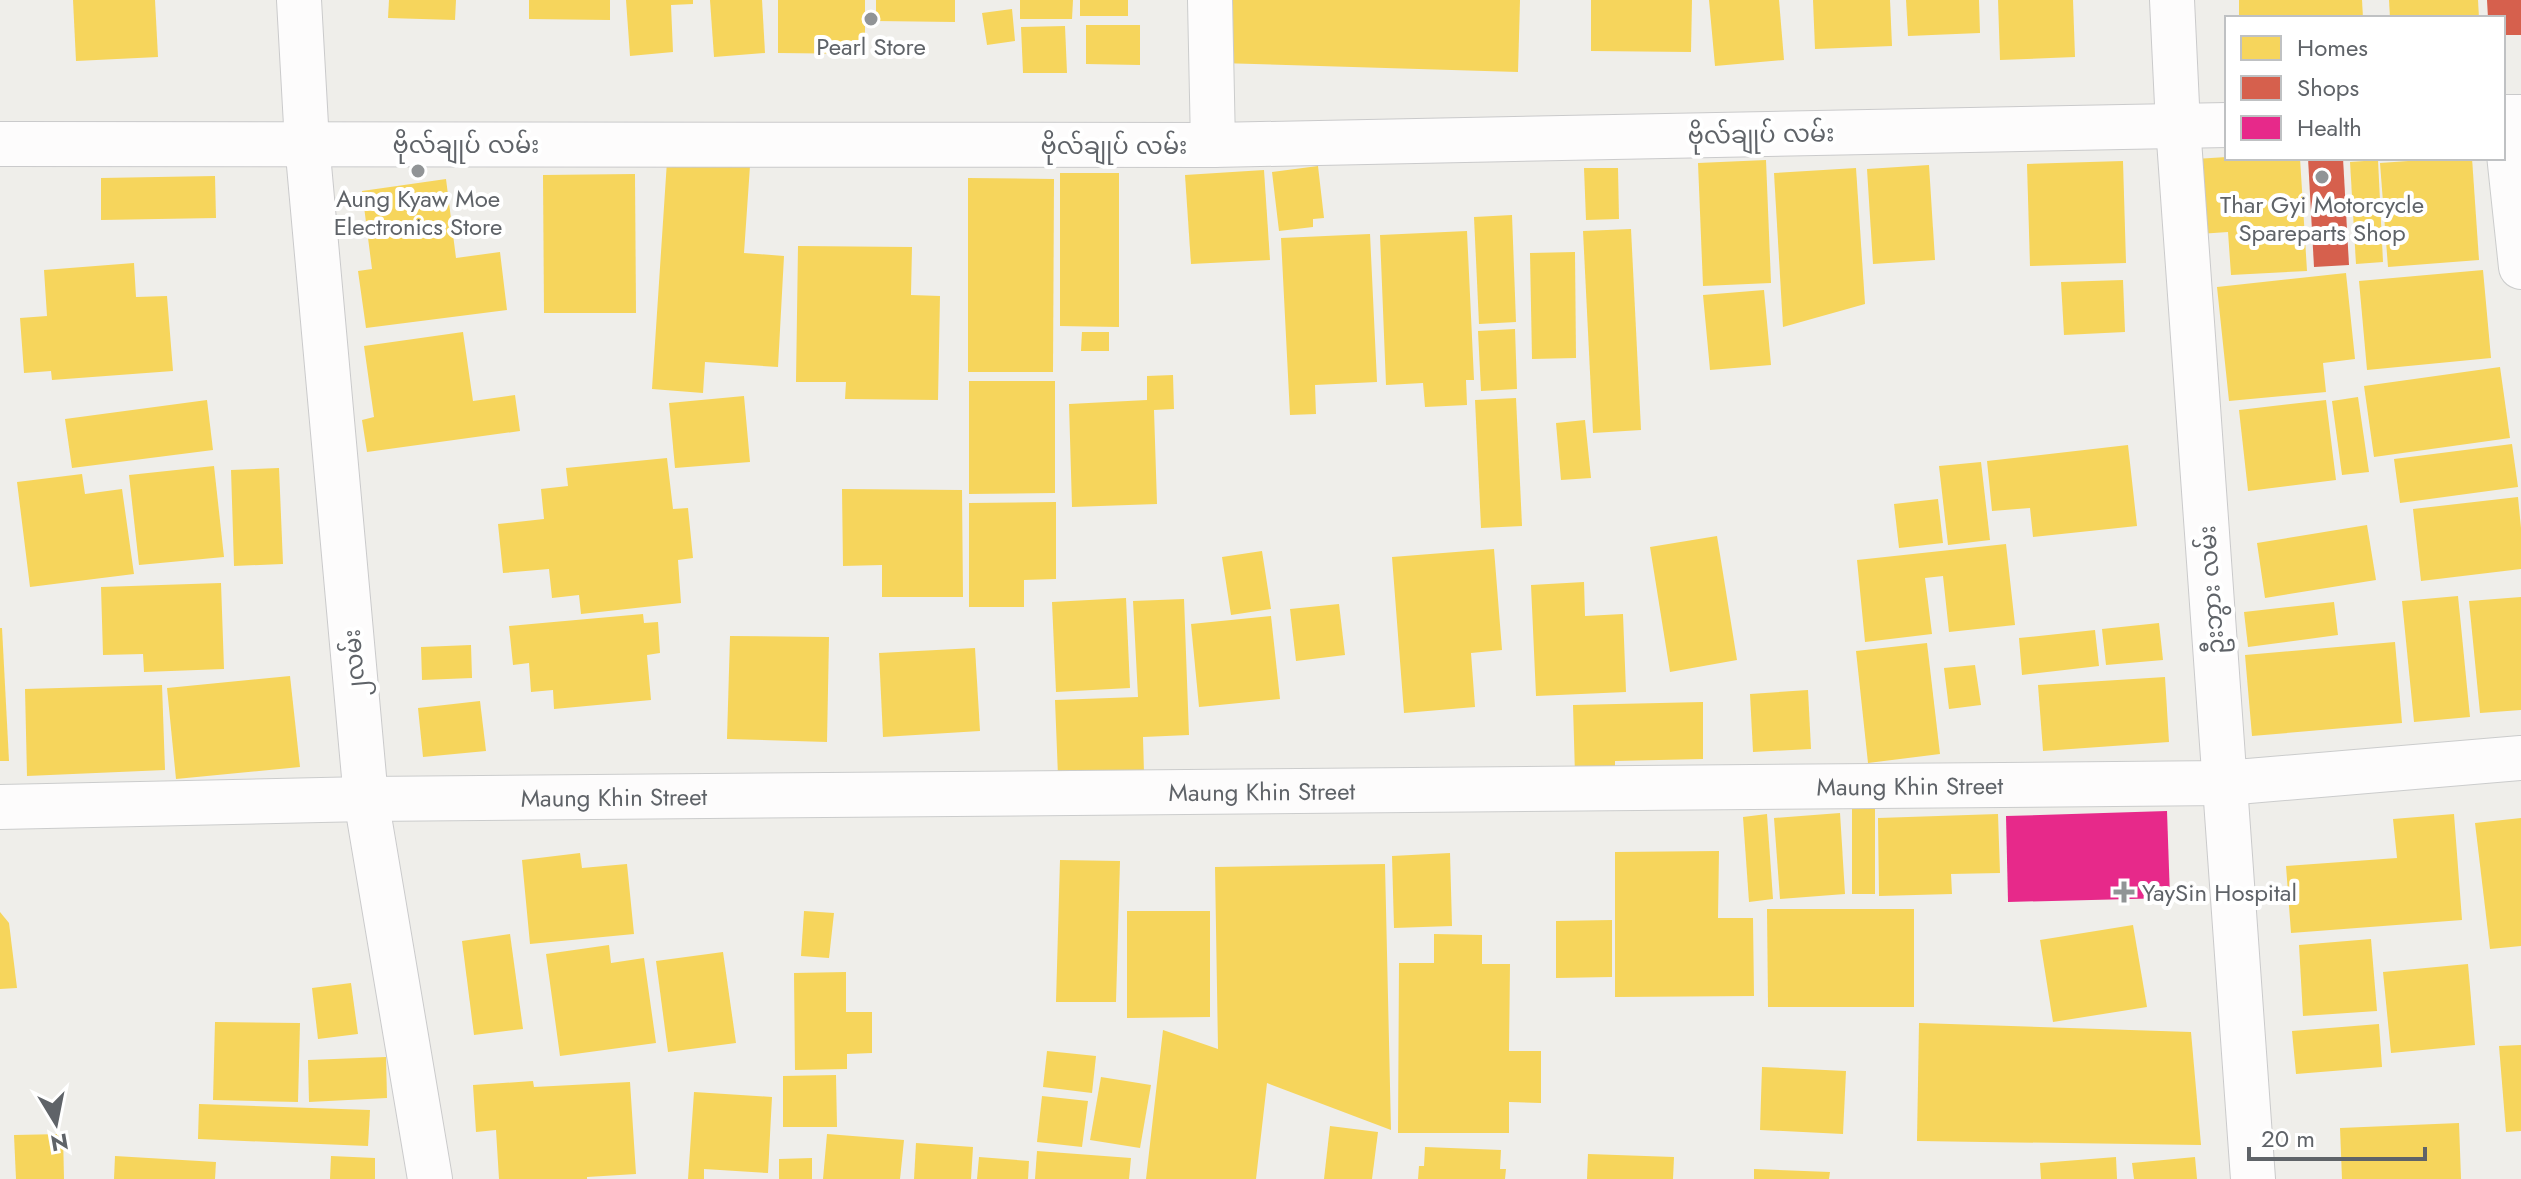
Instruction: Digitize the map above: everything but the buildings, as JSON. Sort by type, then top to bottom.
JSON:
[{"type":"street","name":"၂လမ်း","points":[[299,0],[307,143],[366,799],[430,1179]]},
{"type":"street","points":[[1210,0],[1213,145]]},
{"type":"street","name":"ဦးဘွား လမ်း","points":[[2172,0],[2178,126],[2253,1179]]},
{"type":"street","points":[[2510,117],[2521,267]]},
{"type":"street","name":"ဗိုလ်ချုပ် လမ်း","points":[[0,144],[1213,145],[2225,125]]},
{"type":"street","name":"Maung Khin Street","points":[[0,807],[366,799],[2225,783],[2521,758]]},
{"type":"place","name":"Pearl Store","points":[[871,19]]},
{"type":"place","name":"Aung Kyaw Moe Electronics Store","points":[[418,171]]},
{"type":"place","name":"Thar Gyi Motorcycle Spareparts Shop","points":[[2322,177]]},
{"type":"place","name":"YaySin Hospital","points":[[2124,892]]}]
